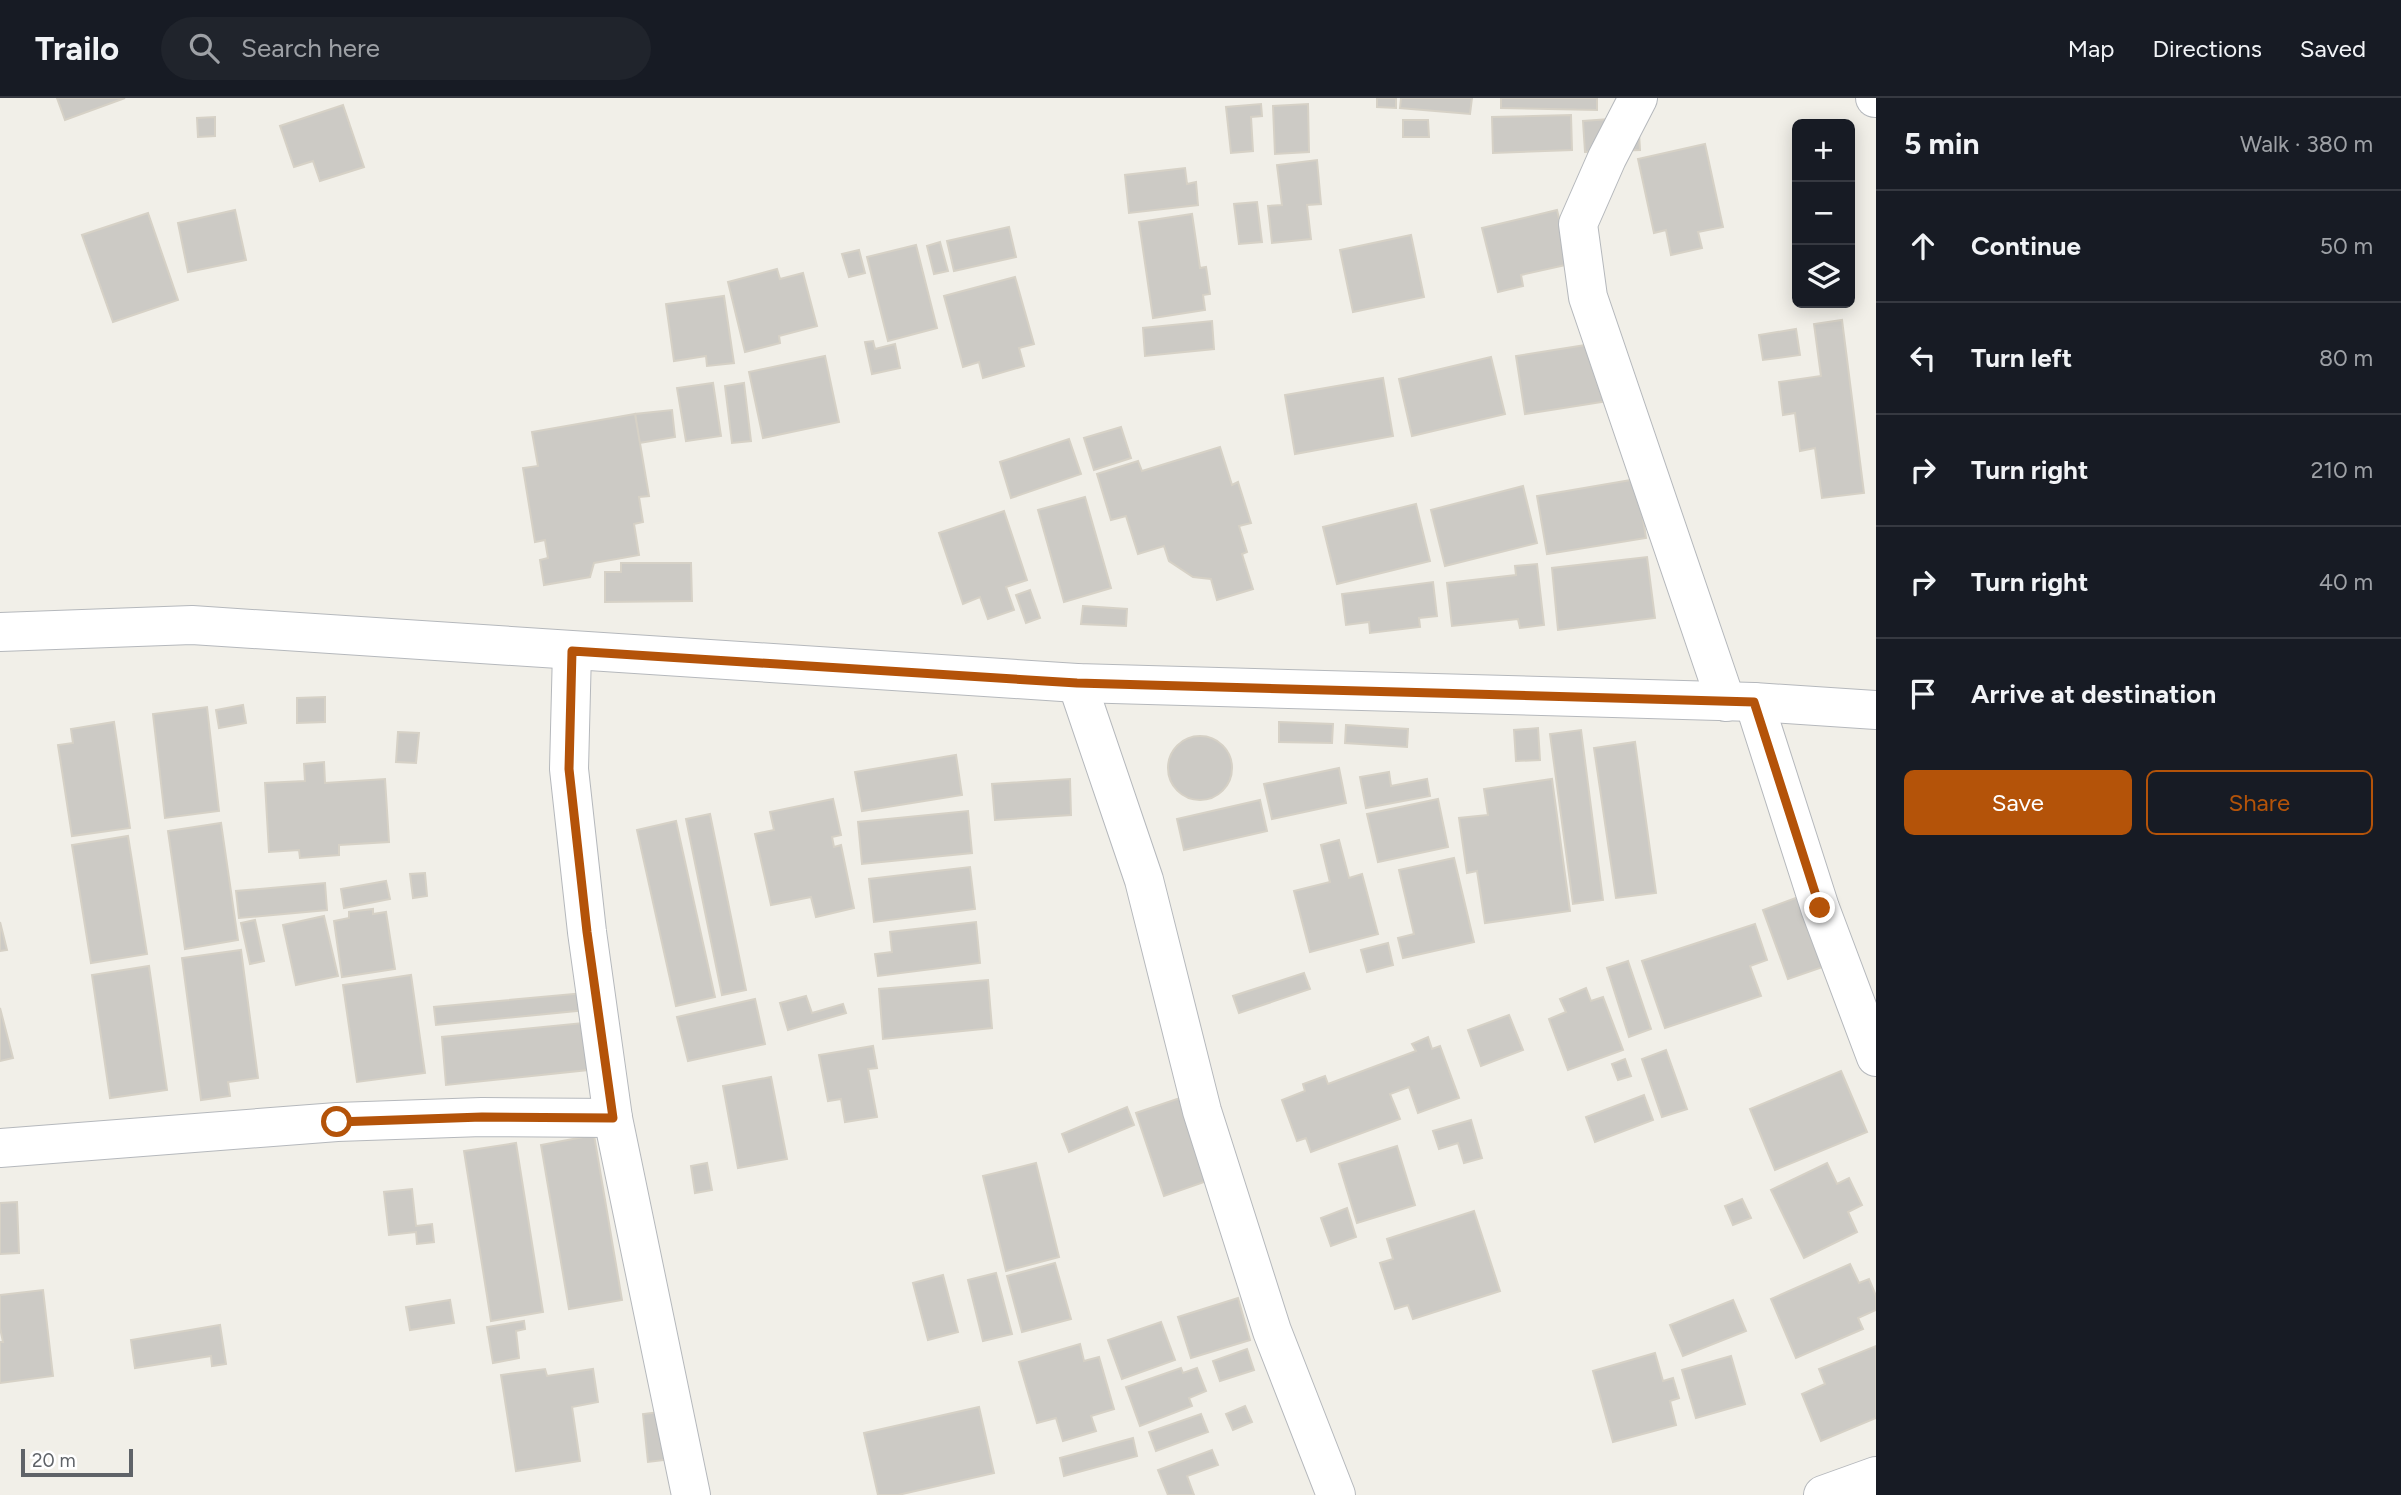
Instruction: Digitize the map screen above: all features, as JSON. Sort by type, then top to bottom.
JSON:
[{"type":"street","points":[[1638,98],[1607,158],[1578,224],[1588,297],[1876,1057]]},
{"type":"street","points":[[0,632],[192,625],[1077,683],[1740,702],[1876,710]]},
{"type":"street","points":[[572,651],[569,769],[587,932],[613,1118],[691,1495]]},
{"type":"street","points":[[1077,683],[1144,880],[1202,1111],[1268,1318],[1336,1495]]},
{"type":"street","points":[[0,1148],[337,1122],[482,1117],[613,1118]]},
{"type":"street","points":[[1823,1495],[1876,1476]]},
{"type":"building","points":[[57,98],[125,98],[65,120]]},
{"type":"building","points":[[1377,98],[1396,98],[1396,108],[1377,107]]},
{"type":"building","points":[[1401,98],[1472,98],[1470,114],[1400,108]]},
{"type":"building","points":[[1501,98],[1597,98],[1597,110],[1501,108]]},
{"type":"building","points":[[1261,104],[1262,116],[1251,117],[1253,151],[1231,153],[1226,107]]},
{"type":"building","points":[[1308,104],[1309,152],[1275,154],[1273,106]]},
{"type":"building","points":[[343,105],[364,167],[320,181],[313,161],[294,167],[280,126]]},
{"type":"building","points":[[1571,115],[1572,150],[1493,153],[1492,117]]},
{"type":"building","points":[[215,117],[215,136],[198,137],[197,118]]},
{"type":"building","points":[[1638,117],[1640,150],[1585,152],[1583,121]]},
{"type":"building","points":[[1403,120],[1428,120],[1429,137],[1403,137]]},
{"type":"building","points":[[1705,144],[1723,227],[1698,232],[1702,248],[1671,255],[1666,230],[1654,233],[1638,159]]},
{"type":"building","points":[[1317,160],[1321,204],[1307,205],[1311,239],[1272,243],[1268,206],[1282,205],[1277,165]]},
{"type":"building","points":[[1185,168],[1187,184],[1196,182],[1198,205],[1129,213],[1125,175]]},
{"type":"building","points":[[1257,202],[1262,242],[1239,244],[1234,204]]},
{"type":"building","points":[[235,210],[246,260],[188,272],[178,223]]},
{"type":"building","points":[[1557,210],[1570,264],[1521,275],[1523,286],[1498,292],[1482,228]]},
{"type":"building","points":[[148,213],[178,300],[113,322],[82,235]]},
{"type":"building","points":[[1192,214],[1200,268],[1206,267],[1210,294],[1203,295],[1205,310],[1153,318],[1139,222]]},
{"type":"building","points":[[1009,227],[1016,257],[954,271],[947,241]]},
{"type":"building","points":[[1411,235],[1424,297],[1353,312],[1340,250]]},
{"type":"building","points":[[940,242],[948,271],[934,274],[927,246]]},
{"type":"building","points":[[916,245],[937,328],[888,341],[867,257]]},
{"type":"building","points":[[859,250],[865,273],[849,277],[842,254]]},
{"type":"building","points":[[777,269],[780,279],[803,273],[817,326],[779,336],[780,343],[745,352],[728,282]]},
{"type":"building","points":[[1015,277],[1034,344],[1019,348],[1024,366],[983,378],[979,362],[963,367],[944,296]]},
{"type":"building","points":[[724,296],[734,363],[707,366],[706,356],[674,361],[666,304]]},
{"type":"building","points":[[1842,320],[1864,493],[1822,498],[1815,448],[1800,451],[1795,413],[1783,415],[1779,382],[1821,376],[1814,324]]},
{"type":"building","points":[[1212,321],[1214,349],[1145,356],[1143,328]]},
{"type":"building","points":[[1796,329],[1800,355],[1763,360],[1759,335]]},
{"type":"building","points":[[873,341],[875,349],[895,344],[900,368],[872,374],[865,342]]},
{"type":"building","points":[[1611,341],[1621,399],[1525,414],[1516,356]]},
{"type":"building","points":[[825,356],[839,422],[763,438],[749,372]]},
{"type":"building","points":[[1491,357],[1505,414],[1412,436],[1399,379]]},
{"type":"building","points":[[1383,378],[1393,436],[1295,454],[1285,395]]},
{"type":"building","points":[[713,383],[721,436],[686,441],[677,388]]},
{"type":"building","points":[[744,383],[751,441],[732,443],[725,386]]},
{"type":"building","points":[[672,410],[675,437],[639,443],[635,414]]},
{"type":"building","points":[[635,414],[649,496],[639,497],[643,522],[634,524],[639,555],[594,563],[590,577],[544,585],[540,560],[548,558],[545,540],[535,542],[523,468],[538,466],[532,432]]},
{"type":"building","points":[[1121,427],[1131,458],[1094,470],[1084,438]]},
{"type":"building","points":[[1069,439],[1081,474],[1011,498],[1000,462]]},
{"type":"building","points":[[1220,447],[1232,485],[1238,482],[1251,523],[1239,526],[1247,552],[1242,554],[1253,589],[1217,600],[1211,579],[1193,577],[1169,561],[1164,546],[1138,554],[1126,516],[1111,520],[1097,474],[1138,461],[1142,471]]},
{"type":"building","points":[[1637,479],[1646,538],[1547,554],[1537,496]]},
{"type":"building","points":[[1523,486],[1537,543],[1445,566],[1431,510]]},
{"type":"building","points":[[1085,497],[1111,588],[1064,602],[1038,510]]},
{"type":"building","points":[[1416,504],[1430,561],[1337,584],[1323,527]]},
{"type":"building","points":[[1004,511],[1027,580],[1006,587],[1014,610],[988,619],[980,597],[963,604],[939,533]]},
{"type":"building","points":[[1647,557],[1655,618],[1558,630],[1552,568]]},
{"type":"building","points":[[621,563],[691,563],[692,601],[605,602],[605,572],[621,572]]},
{"type":"building","points":[[1537,564],[1544,625],[1520,628],[1518,619],[1452,626],[1447,583],[1516,575],[1515,566]]},
{"type":"building","points":[[1433,582],[1437,616],[1419,618],[1420,627],[1370,633],[1369,622],[1346,625],[1342,594]]},
{"type":"building","points":[[1030,590],[1040,618],[1026,623],[1016,595]]},
{"type":"building","points":[[1083,606],[1127,609],[1126,626],[1081,624]]},
{"type":"building","points":[[325,697],[325,722],[297,723],[297,698]]},
{"type":"building","points":[[243,705],[246,723],[219,728],[216,710]]},
{"type":"building","points":[[207,707],[219,811],[165,818],[153,714]]},
{"type":"building","points":[[114,722],[130,828],[72,836],[58,745],[73,743],[71,729]]},
{"type":"building","points":[[1279,722],[1333,724],[1332,743],[1279,742]]},
{"type":"building","points":[[1346,725],[1408,729],[1407,747],[1345,743]]},
{"type":"building","points":[[1538,728],[1540,760],[1516,761],[1514,730]]},
{"type":"building","points":[[1581,730],[1603,900],[1573,904],[1550,734]]},
{"type":"building","points":[[398,732],[419,733],[416,763],[396,762]]},
{"type":"building","points":[[1194,736],[1206,736],[1223,745],[1230,756],[1230,780],[1223,791],[1206,800],[1194,800],[1182,795],[1173,786],[1168,774],[1168,762],[1173,750],[1182,741]]},
{"type":"building","points":[[1635,742],[1656,893],[1616,898],[1594,748]]},
{"type":"building","points":[[956,755],[962,795],[862,811],[855,772]]},
{"type":"building","points":[[324,762],[325,783],[385,779],[389,842],[339,845],[339,855],[300,858],[299,850],[269,852],[265,783],[305,781],[304,764]]},
{"type":"building","points":[[1339,768],[1346,803],[1272,819],[1264,784]]},
{"type":"building","points":[[1389,772],[1391,786],[1427,779],[1430,796],[1366,808],[1360,777]]},
{"type":"building","points":[[1070,779],[1071,815],[995,820],[992,784]]},
{"type":"building","points":[[1552,779],[1570,911],[1485,923],[1477,871],[1467,873],[1459,818],[1488,815],[1484,789]]},
{"type":"building","points":[[833,799],[841,835],[832,837],[834,847],[841,845],[854,908],[816,917],[811,897],[771,905],[755,834],[774,830],[770,812]]},
{"type":"building","points":[[1438,799],[1448,847],[1378,862],[1367,814]]},
{"type":"building","points":[[1260,800],[1267,831],[1184,850],[1177,819]]},
{"type":"building","points":[[968,811],[972,853],[862,864],[858,822]]},
{"type":"building","points":[[710,814],[746,990],[722,995],[686,819]]},
{"type":"building","points":[[676,821],[715,997],[676,1006],[637,830]]},
{"type":"building","points":[[221,823],[238,940],[185,949],[168,831]]},
{"type":"building","points":[[128,836],[147,954],[91,963],[72,845]]},
{"type":"building","points":[[1339,840],[1349,878],[1362,874],[1378,934],[1310,952],[1294,891],[1330,882],[1321,845]]},
{"type":"building","points":[[1454,858],[1474,942],[1403,958],[1398,938],[1414,934],[1399,870]]},
{"type":"building","points":[[970,867],[975,909],[874,922],[869,879]]},
{"type":"building","points":[[425,873],[427,896],[413,898],[410,874]]},
{"type":"building","points":[[386,881],[390,899],[344,908],[341,889]]},
{"type":"building","points":[[325,883],[327,910],[239,918],[236,891]]},
{"type":"building","points":[[1820,889],[1846,959],[1788,979],[1763,910]]},
{"type":"building","points":[[373,909],[373,914],[386,912],[395,969],[342,977],[334,921],[349,918],[349,912]]},
{"type":"building","points":[[324,916],[338,976],[296,985],[283,925]]},
{"type":"building","points":[[255,920],[264,961],[250,964],[241,923]]},
{"type":"building","points":[[0,922],[7,950],[0,951]]},
{"type":"building","points":[[976,922],[980,963],[878,976],[875,954],[892,952],[890,932]]},
{"type":"building","points":[[1755,924],[1767,960],[1750,966],[1761,996],[1665,1028],[1642,961]]},
{"type":"building","points":[[1388,943],[1393,965],[1367,972],[1361,950]]},
{"type":"building","points":[[241,950],[258,1078],[228,1082],[230,1096],[201,1100],[182,958]]},
{"type":"building","points":[[1628,961],[1651,1029],[1629,1037],[1607,968]]},
{"type":"building","points":[[149,966],[167,1090],[110,1098],[92,975]]},
{"type":"building","points":[[1304,973],[1310,989],[1239,1013],[1233,996]]},
{"type":"building","points":[[411,975],[425,1073],[357,1082],[343,985]]},
{"type":"building","points":[[988,980],[992,1028],[883,1039],[879,989]]},
{"type":"building","points":[[1586,988],[1591,1001],[1603,997],[1623,1050],[1568,1070],[1549,1019],[1566,1012],[1560,999]]},
{"type":"building","points":[[584,993],[586,1010],[436,1025],[434,1007]]},
{"type":"building","points":[[806,996],[812,1013],[843,1004],[846,1013],[788,1030],[780,1003]]},
{"type":"building","points":[[755,999],[765,1044],[688,1061],[677,1017]]},
{"type":"building","points":[[0,1008],[13,1058],[0,1061]]},
{"type":"building","points":[[1509,1015],[1523,1050],[1481,1066],[1468,1030]]},
{"type":"building","points":[[603,1021],[607,1068],[446,1085],[442,1037]]},
{"type":"building","points":[[1428,1037],[1432,1049],[1440,1046],[1459,1098],[1418,1113],[1409,1087],[1390,1094],[1400,1119],[1311,1152],[1306,1138],[1297,1141],[1282,1100],[1305,1091],[1303,1084],[1325,1076],[1328,1084],[1416,1051],[1412,1044]]},
{"type":"building","points":[[873,1046],[877,1068],[868,1069],[877,1117],[845,1122],[841,1099],[828,1101],[819,1055]]},
{"type":"building","points":[[1666,1050],[1687,1109],[1662,1117],[1642,1059]]},
{"type":"building","points":[[1625,1059],[1631,1076],[1618,1080],[1612,1064]]},
{"type":"building","points":[[1841,1071],[1867,1132],[1775,1170],[1750,1109]]},
{"type":"building","points":[[771,1077],[787,1159],[738,1168],[723,1086]]},
{"type":"building","points":[[1644,1095],[1653,1120],[1595,1142],[1586,1117]]},
{"type":"building","points":[[1183,1097],[1210,1180],[1164,1196],[1136,1113]]},
{"type":"building","points":[[1127,1107],[1134,1125],[1069,1152],[1062,1134]]},
{"type":"building","points":[[1471,1120],[1482,1158],[1464,1163],[1458,1143],[1439,1149],[1433,1131]]},
{"type":"building","points":[[594,1135],[622,1300],[569,1309],[541,1145]]},
{"type":"building","points":[[516,1143],[543,1312],[491,1321],[464,1151]]},
{"type":"building","points":[[1397,1146],[1415,1205],[1357,1223],[1339,1164]]},
{"type":"building","points":[[707,1163],[712,1190],[695,1193],[691,1166]]},
{"type":"building","points":[[1036,1163],[1059,1257],[1006,1271],[983,1176]]},
{"type":"building","points":[[1827,1163],[1837,1184],[1849,1178],[1862,1205],[1848,1212],[1857,1232],[1804,1258],[1771,1190]]},
{"type":"building","points":[[412,1189],[416,1226],[432,1224],[434,1242],[417,1244],[416,1232],[389,1235],[384,1192]]},
{"type":"building","points":[[1742,1199],[1751,1218],[1733,1225],[1725,1206]]},
{"type":"building","points":[[17,1202],[19,1253],[0,1254],[0,1203]]},
{"type":"building","points":[[1347,1208],[1356,1237],[1331,1246],[1321,1218]]},
{"type":"building","points":[[1474,1211],[1500,1291],[1413,1319],[1408,1305],[1395,1309],[1380,1263],[1393,1259],[1387,1239]]},
{"type":"building","points":[[1055,1263],[1071,1319],[1022,1332],[1007,1276]]},
{"type":"building","points":[[1850,1264],[1859,1283],[1869,1279],[1876,1296],[1876,1310],[1858,1318],[1863,1329],[1796,1358],[1771,1299]]},
{"type":"building","points":[[996,1273],[1012,1334],[983,1341],[968,1280]]},
{"type":"building","points":[[943,1275],[958,1332],[928,1340],[913,1283]]},
{"type":"building","points":[[43,1290],[53,1376],[0,1383],[0,1342],[3,1342],[0,1328],[0,1295]]},
{"type":"building","points":[[1238,1298],[1250,1340],[1191,1358],[1178,1317]]},
{"type":"building","points":[[450,1300],[454,1323],[410,1330],[406,1307]]},
{"type":"building","points":[[1733,1300],[1746,1331],[1683,1356],[1670,1325]]},
{"type":"building","points":[[524,1321],[525,1329],[516,1331],[519,1358],[493,1363],[487,1327]]},
{"type":"building","points":[[1161,1322],[1175,1360],[1122,1379],[1108,1340]]},
{"type":"building","points":[[220,1325],[226,1364],[212,1366],[211,1356],[135,1368],[131,1340]]},
{"type":"building","points":[[1080,1344],[1084,1361],[1099,1357],[1114,1409],[1091,1416],[1096,1431],[1063,1441],[1056,1418],[1037,1423],[1019,1362]]},
{"type":"building","points":[[1876,1346],[1876,1418],[1821,1441],[1802,1394],[1825,1384],[1819,1369]]},
{"type":"building","points":[[1247,1349],[1254,1370],[1220,1381],[1213,1361]]},
{"type":"building","points":[[1655,1353],[1663,1381],[1673,1378],[1679,1398],[1670,1401],[1676,1425],[1613,1442],[1593,1371]]},
{"type":"building","points":[[1731,1356],[1745,1404],[1696,1418],[1682,1370]]},
{"type":"building","points":[[1181,1368],[1183,1373],[1197,1368],[1206,1391],[1189,1398],[1192,1406],[1140,1426],[1126,1387]]},
{"type":"building","points":[[545,1369],[547,1376],[593,1369],[598,1402],[572,1407],[580,1461],[516,1471],[501,1375]]},
{"type":"building","points":[[1245,1406],[1252,1422],[1233,1430],[1226,1414]]},
{"type":"building","points":[[979,1407],[994,1473],[898,1495],[878,1495],[864,1433]]},
{"type":"building","points":[[667,1411],[673,1459],[648,1462],[643,1414]]},
{"type":"building","points":[[1201,1414],[1208,1432],[1156,1451],[1149,1432]]},
{"type":"building","points":[[1133,1438],[1137,1456],[1064,1476],[1060,1458]]},
{"type":"building","points":[[1212,1450],[1218,1465],[1187,1476],[1194,1495],[1168,1495],[1158,1470]]},
{"type":"route","points":[[337,1122],[482,1117],[613,1118],[587,932],[569,769],[572,651],[1077,683],[1754,702],[1820,908]]}]
